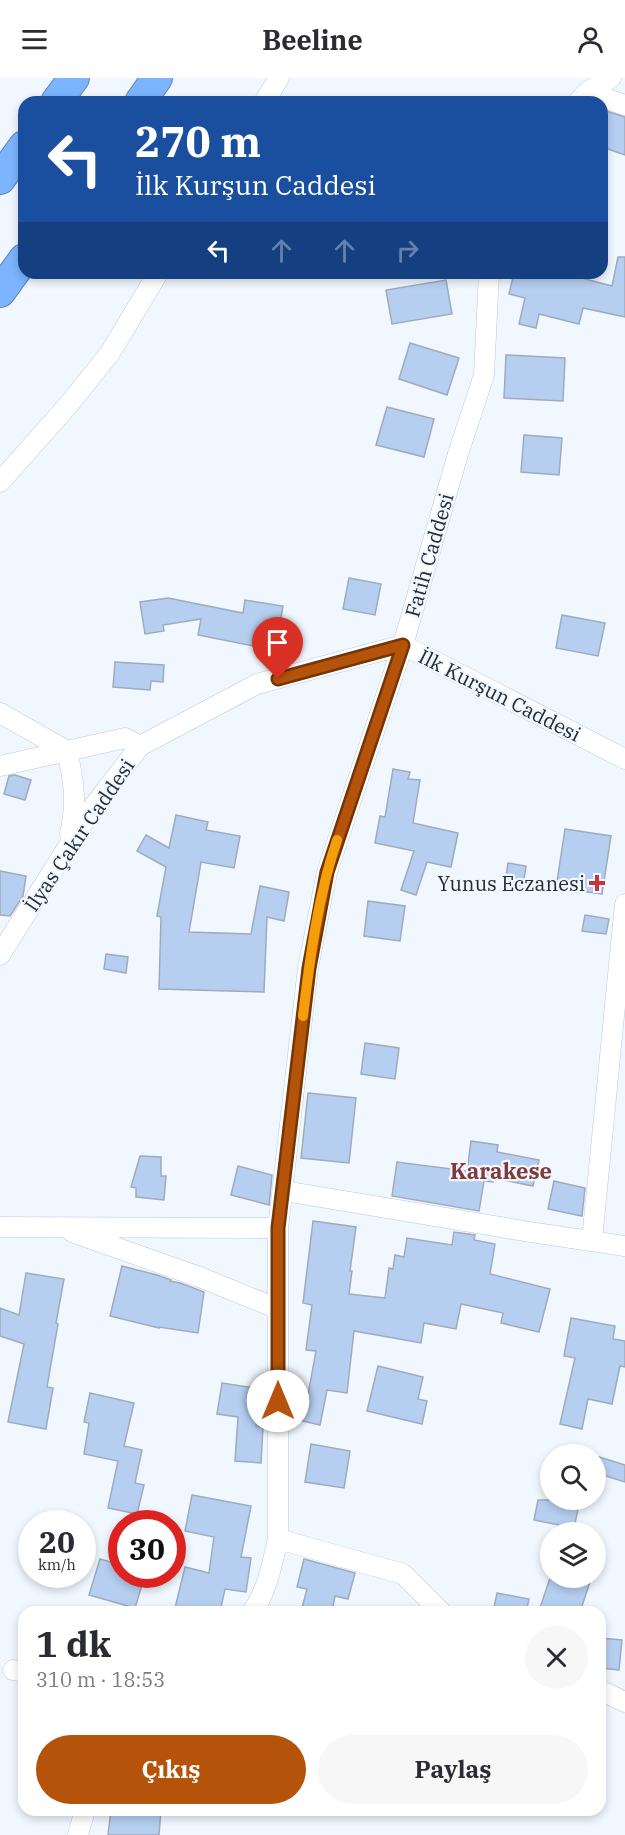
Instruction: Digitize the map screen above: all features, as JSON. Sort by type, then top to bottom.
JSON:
[{"type":"highway","points":[[60,96],[74,78]]},
{"type":"highway","points":[[144,96],[158,78]]},
{"type":"highway","points":[[0,179],[18,154]]},
{"type":"highway","points":[[0,292],[18,268]]},
{"type":"street","points":[[268,96],[279,78]]},
{"type":"street","points":[[584,96],[611,78]]},
{"type":"street","points":[[608,102],[625,105]]},
{"type":"street","points":[[0,482],[70,403],[110,353],[154,279]]},
{"type":"street","name":"Fatih Caddesi","points":[[256,1606],[270,1571],[278,1539],[278,1228],[309,968],[327,872],[403,645],[458,454],[484,375],[489,279]]},
{"type":"street","name":"İlk Kurşun Caddesi","points":[[140,746],[257,684],[403,645],[625,759]]},
{"type":"street","points":[[0,713],[67,751],[74,787],[75,810],[66,848]]},
{"type":"street","points":[[0,766],[124,738],[140,746]]},
{"type":"street","name":"İlyas Çakır Caddesi","points":[[3,944],[93,807],[140,746]]},
{"type":"street","points":[[592,1240],[625,903]]},
{"type":"street","points":[[284,1191],[625,1246]]},
{"type":"street","points":[[0,1227],[278,1228]]},
{"type":"street","points":[[58,1227],[202,1278],[278,1309]]},
{"type":"street","points":[[278,1539],[403,1574],[435,1606]]},
{"type":"street","points":[[606,1693],[625,1702]]},
{"type":"street","points":[[78,1835],[83,1816]]},
{"type":"building","points":[[608,112],[625,117],[625,155],[608,149]]},
{"type":"building","points":[[618,257],[625,257],[625,317],[583,308],[579,324],[539,314],[536,328],[519,324],[525,298],[509,294],[513,279],[586,279],[612,286]]},
{"type":"building","points":[[446,280],[452,314],[392,324],[386,290]]},
{"type":"building","points":[[410,343],[459,358],[447,395],[399,379]]},
{"type":"building","points":[[506,355],[565,358],[563,401],[504,398]]},
{"type":"building","points":[[387,407],[434,419],[424,457],[376,445]]},
{"type":"building","points":[[524,435],[562,438],[559,475],[521,472]]},
{"type":"building","points":[[349,578],[381,584],[375,615],[343,609]]},
{"type":"building","points":[[168,598],[243,613],[245,600],[283,606],[277,640],[266,638],[264,648],[198,635],[201,619],[163,625],[164,631],[145,634],[140,602]]},
{"type":"building","points":[[562,615],[605,623],[598,656],[556,648]]},
{"type":"building","points":[[115,662],[164,665],[163,682],[151,681],[150,690],[113,687]]},
{"type":"building","points":[[393,769],[410,772],[408,779],[420,780],[413,823],[458,833],[451,867],[427,862],[416,895],[401,890],[414,851],[375,843],[380,816],[385,817]]},
{"type":"building","points":[[15,775],[31,780],[25,800],[4,794],[9,776]]},
{"type":"building","points":[[176,815],[208,822],[206,830],[240,836],[234,868],[201,862],[189,932],[251,934],[260,886],[289,892],[284,921],[267,917],[264,992],[159,989],[161,917],[157,916],[166,867],[137,851],[146,835],[169,848]]},
{"type":"building","points":[[565,829],[611,836],[602,894],[556,888]]},
{"type":"building","points":[[508,863],[526,866],[523,886],[505,883]]},
{"type":"building","points":[[0,871],[26,876],[23,896],[10,916],[0,915]]},
{"type":"building","points":[[368,901],[405,906],[400,941],[364,936]]},
{"type":"building","points":[[585,915],[609,919],[606,934],[582,931]]},
{"type":"building","points":[[106,954],[128,957],[126,973],[104,969]]},
{"type":"building","points":[[365,1043],[399,1048],[395,1079],[361,1074]]},
{"type":"building","points":[[308,1093],[356,1098],[349,1163],[301,1158]]},
{"type":"building","points":[[471,1141],[498,1145],[497,1152],[539,1160],[533,1186],[493,1178],[493,1182],[484,1181],[479,1211],[392,1196],[397,1162],[467,1171]]},
{"type":"building","points":[[140,1156],[161,1157],[161,1176],[166,1176],[164,1200],[136,1197],[136,1188],[131,1187]]},
{"type":"building","points":[[238,1166],[272,1175],[269,1205],[231,1195]]},
{"type":"building","points":[[554,1181],[585,1188],[582,1216],[548,1209]]},
{"type":"building","points":[[313,1221],[356,1227],[349,1294],[385,1298],[389,1268],[393,1269],[395,1255],[404,1257],[407,1238],[452,1245],[454,1232],[475,1235],[474,1240],[495,1244],[490,1274],[550,1289],[539,1332],[501,1323],[503,1313],[461,1304],[456,1329],[424,1323],[421,1343],[354,1331],[347,1393],[327,1390],[320,1425],[290,1418],[295,1392],[308,1395],[316,1351],[306,1350],[312,1305],[303,1303]]},
{"type":"building","points":[[122,1266],[157,1275],[204,1292],[198,1333],[159,1328],[110,1316]]},
{"type":"building","points":[[26,1273],[64,1279],[47,1387],[53,1388],[46,1429],[8,1422],[24,1344],[0,1336],[0,1308],[19,1315]]},
{"type":"building","points":[[571,1318],[615,1326],[613,1339],[625,1341],[625,1367],[620,1366],[612,1404],[588,1399],[582,1429],[560,1424],[575,1358],[564,1356]]},
{"type":"building","points":[[378,1366],[423,1377],[418,1399],[427,1401],[422,1424],[367,1411]]},
{"type":"building","points":[[222,1383],[261,1389],[256,1426],[263,1427],[261,1463],[235,1461],[238,1417],[217,1414]]},
{"type":"building","points":[[90,1393],[134,1403],[124,1446],[142,1450],[135,1483],[144,1485],[138,1510],[108,1508],[118,1461],[84,1454],[89,1423],[84,1422]]},
{"type":"building","points":[[311,1444],[350,1451],[344,1488],[305,1482]]},
{"type":"building","points":[[606,1459],[625,1465],[625,1482],[606,1476]]},
{"type":"building","points":[[192,1495],[251,1506],[241,1557],[251,1558],[246,1592],[225,1589],[221,1606],[175,1606],[180,1588],[186,1588],[186,1567],[209,1573],[214,1537],[186,1531]]},
{"type":"building","points":[[538,1500],[540,1500],[540,1510],[578,1510],[575,1522],[534,1520]]},
{"type":"building","points":[[100,1559],[108,1561],[108,1588],[141,1588],[136,1606],[89,1595],[91,1588],[96,1588],[96,1572]]},
{"type":"building","points":[[304,1559],[355,1573],[348,1599],[335,1596],[333,1606],[303,1606],[307,1589],[297,1587]]},
{"type":"building","points":[[547,1588],[588,1588],[582,1606],[541,1606]]},
{"type":"building","points":[[497,1593],[529,1599],[527,1606],[494,1606]]},
{"type":"building","points":[[606,1639],[622,1640],[619,1670],[606,1669]]},
{"type":"building","points":[[110,1816],[161,1816],[159,1835],[108,1835]]},
{"type":"slow traffic","points":[[303,1016],[309,968],[327,872],[337,840]]},
{"type":"place","name":"Yunus Eczanesi","points":[[597,883]]},
{"type":"district","name":"Karakese","points":[[501,1170]]},
{"type":"route","points":[[278,679],[403,645],[327,872],[309,968],[278,1228],[278,1401]]}]
